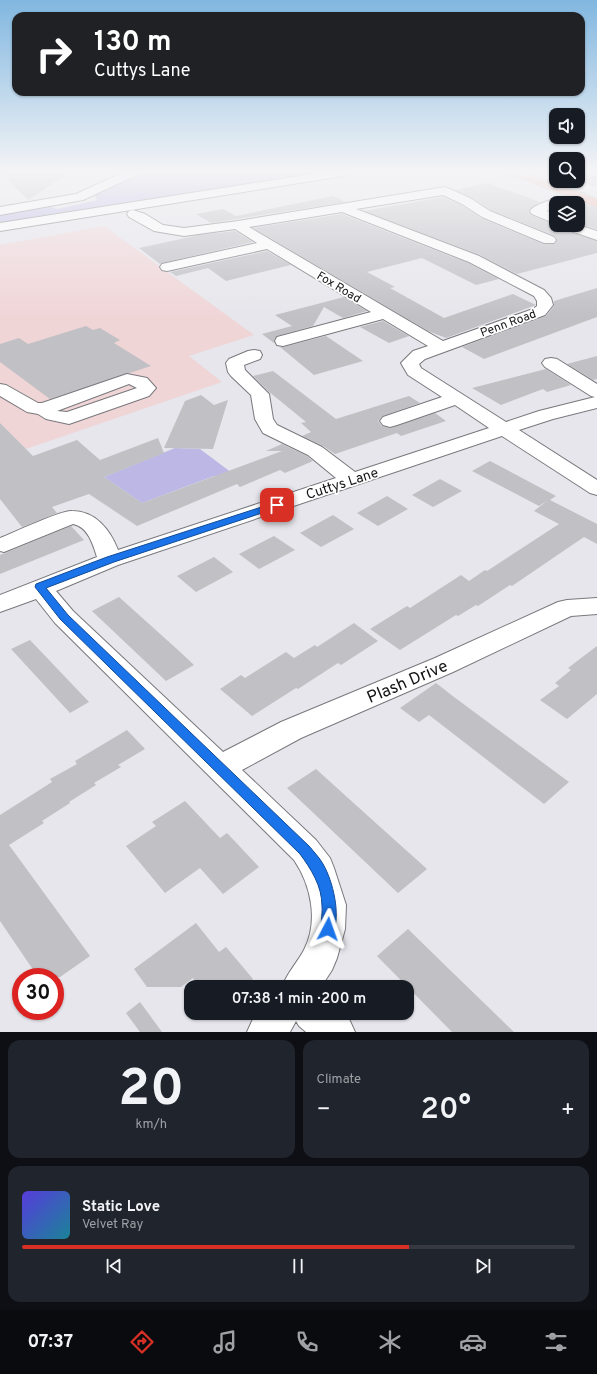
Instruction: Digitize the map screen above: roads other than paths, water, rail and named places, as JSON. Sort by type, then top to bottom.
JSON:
[{"type":"street","points":[[0,227],[43,220]]},
{"type":"street","points":[[146,220],[159,228],[170,231],[197,231],[268,220]]},
{"type":"street","name":"Penn Road","points":[[374,220],[474,259],[539,293],[545,302],[544,308],[533,315],[440,347],[414,359],[410,363],[414,371],[505,429]]},
{"type":"street","points":[[501,220],[549,240]]},
{"type":"street","name":"Fox Road","points":[[238,225],[268,245],[440,347]]},
{"type":"street","points":[[585,231],[597,236]]},
{"type":"street","points":[[167,267],[268,245]]},
{"type":"street","points":[[283,342],[383,314]]},
{"type":"street","points":[[254,355],[235,363],[237,372],[260,394],[264,419],[270,429],[315,451],[352,480]]},
{"type":"street","points":[[551,362],[597,392]]},
{"type":"street","points":[[0,389],[34,408],[44,409]]},
{"type":"street","points":[[390,421],[458,398]]},
{"type":"street","name":"Cuttys Lane","points":[[0,604],[110,560],[546,415],[597,402]]},
{"type":"street","points":[[505,429],[597,489]]},
{"type":"street","points":[[4,545],[71,517],[85,520],[92,525],[104,543],[110,560]]},
{"type":"street","points":[[40,587],[64,617],[305,850],[318,868],[330,905],[328,929],[319,958],[305,980]]},
{"type":"street","name":"Plash Drive","points":[[220,768],[291,730],[444,665],[567,608],[597,606]]},
{"type":"street","points":[[266,1032],[275,1020]]},
{"type":"street","points":[[321,1020],[336,1032]]}]
